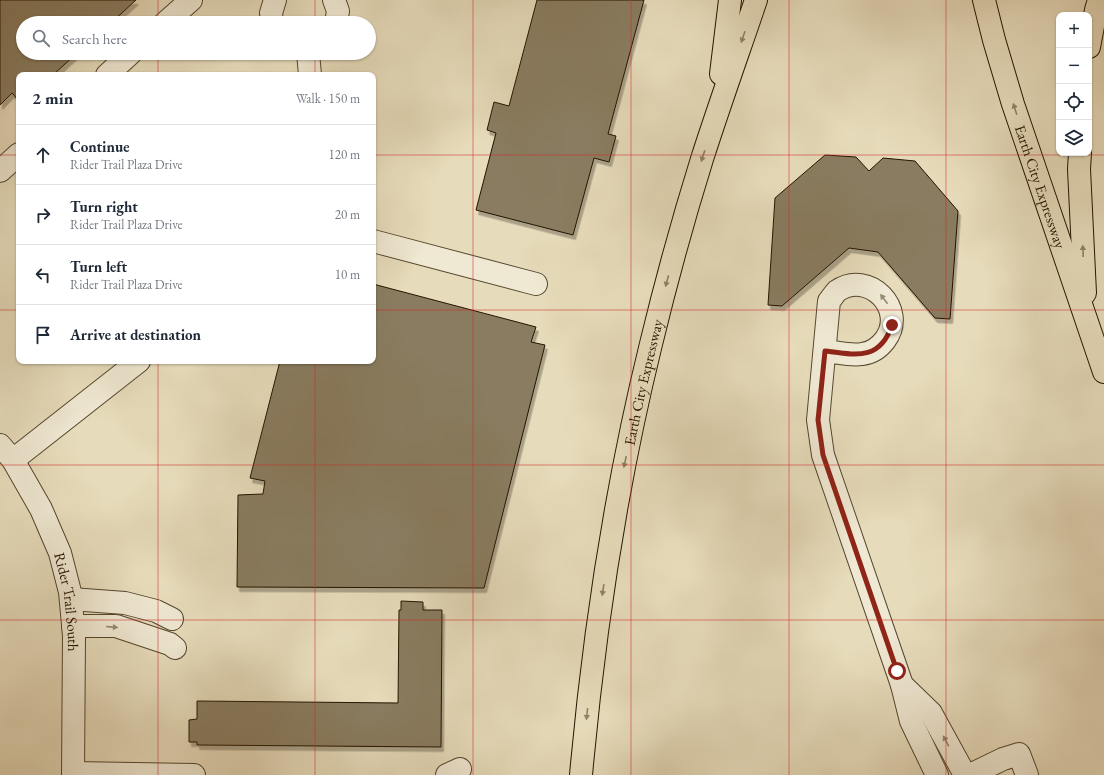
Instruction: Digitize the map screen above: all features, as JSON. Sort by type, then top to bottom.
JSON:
[{"type":"highway","points":[[715,119],[730,0]]},
{"type":"highway","name":"Earth City Expressway","points":[[581,775],[591,675],[600,609],[610,542],[631,432],[667,280],[715,119],[756,0]]},
{"type":"highway","name":"Earth City Expressway","points":[[984,0],[1013,104],[1104,372]]},
{"type":"highway","points":[[1092,31],[1099,0]]},
{"type":"highway","points":[[1080,156],[1079,169],[1086,318]]},
{"type":"street","points":[[173,16],[191,0]]},
{"type":"street","points":[[271,16],[275,0]]},
{"type":"street","points":[[334,0],[338,11],[337,16]]},
{"type":"street","points":[[110,72],[123,60]]},
{"type":"street","points":[[309,60],[310,72]]},
{"type":"street","points":[[0,171],[16,157]]},
{"type":"street","points":[[376,242],[536,284]]},
{"type":"street","points":[[825,351],[818,420],[823,455],[902,685],[911,721],[937,775]]},
{"type":"street","points":[[6,453],[135,364]]},
{"type":"street","name":"Rider Trail South","points":[[6,453],[41,509],[60,553],[70,592],[74,636],[73,774]]},
{"type":"street","points":[[71,599],[125,603],[156,611],[172,619]]},
{"type":"street","points":[[73,626],[116,626],[170,644],[175,648]]},
{"type":"street","points":[[902,685],[931,713],[965,775]]},
{"type":"street","points":[[970,775],[1003,759],[1019,754],[1027,775]]},
{"type":"street","points":[[73,774],[194,775]]},
{"type":"building","points":[[0,0],[136,0],[119,16],[16,16],[16,60],[69,60],[56,72],[16,72],[16,98],[12,93],[0,105]]},
{"type":"building","points":[[537,0],[644,0],[608,134],[616,136],[609,162],[594,158],[573,235],[476,210],[496,133],[487,130],[494,102],[509,106]]},
{"type":"building","points":[[825,155],[856,157],[869,171],[883,158],[915,161],[958,211],[950,319],[935,318],[878,252],[849,248],[782,306],[768,305],[775,198]]},
{"type":"building","points":[[376,285],[536,327],[531,342],[545,345],[484,588],[237,587],[238,495],[263,494],[265,481],[250,478],[279,364],[376,364]]},
{"type":"building","points":[[401,601],[423,602],[423,610],[442,610],[441,747],[197,745],[197,742],[189,742],[189,720],[197,719],[197,701],[398,703],[399,610],[401,610]]},
{"type":"route","points":[[892,325],[888,336],[882,344],[873,351],[862,354],[852,354],[825,351],[818,420],[823,455],[897,671]]}]
